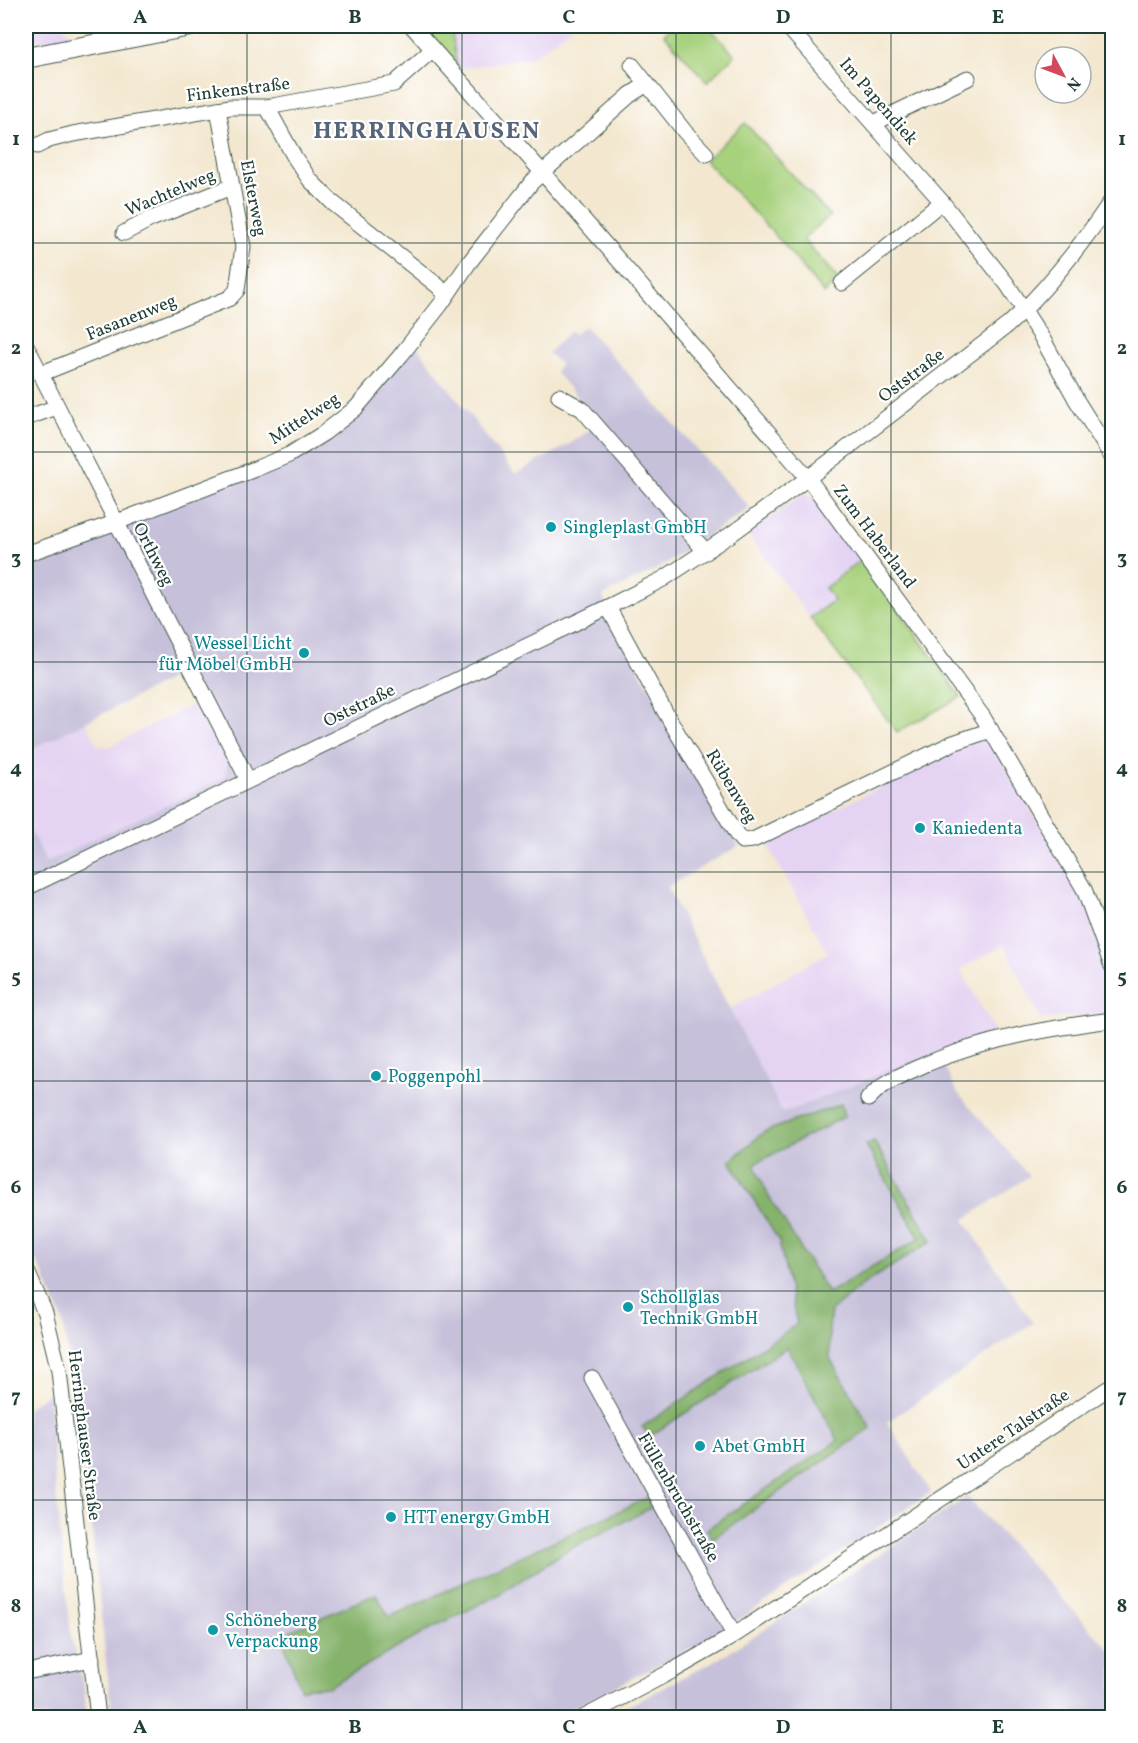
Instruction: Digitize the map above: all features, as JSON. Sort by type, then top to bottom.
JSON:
[{"type":"main road","points":[[26,58],[190,26]]},
{"type":"street","name":"Zum Haberland","points":[[412,26],[808,478],[960,683],[991,730],[1084,889],[1113,966]]},
{"type":"street","name":"Im Papendiek","points":[[787,26],[942,202],[1007,284],[1024,310]]},
{"type":"street","name":"Finkenstraße","points":[[37,146],[48,140],[73,134],[230,107],[267,106],[394,84],[432,50]]},
{"type":"street","points":[[632,65],[685,132],[706,154]]},
{"type":"street","points":[[874,123],[968,78]]},
{"type":"street","points":[[542,172],[630,95],[647,84]]},
{"type":"street","points":[[267,106],[295,158],[310,180],[333,203],[438,285],[446,296]]},
{"type":"street","name":"Elsterweg","points":[[218,110],[243,247],[234,294]]},
{"type":"street","name":"Mittelweg","points":[[26,554],[117,522],[272,462],[289,455],[324,433],[356,408],[401,355],[468,264],[542,172]]},
{"type":"street","name":"Wachtelweg","points":[[124,233],[151,219],[231,187]]},
{"type":"street","name":"Oststraße","points":[[26,888],[608,607],[663,579],[706,552],[974,352],[1024,310],[1090,232],[1113,200]]},
{"type":"street","points":[[842,283],[942,202]]},
{"type":"street","name":"Fasanenweg","points":[[40,374],[230,298],[234,294]]},
{"type":"street","points":[[1024,310],[1113,457]]},
{"type":"street","name":"Orthweg","points":[[26,345],[248,780]]},
{"type":"street","points":[[559,396],[582,409],[681,520],[706,552]]},
{"type":"street","points":[[26,418],[57,407]]},
{"type":"street","name":"Rübenweg","points":[[608,607],[664,710],[742,841],[753,840],[953,743],[991,730]]},
{"type":"street","points":[[868,1099],[892,1078],[946,1056],[1010,1037],[1113,1020]]},
{"type":"street","name":"Herringhauser Straße","points":[[26,1269],[45,1313],[59,1371],[98,1718]]},
{"type":"street","name":"Füllenbruchstraße","points":[[592,1378],[734,1635]]},
{"type":"street","name":"Untere Talstraße","points":[[734,1635],[1113,1386]]},
{"type":"street","points":[[583,1718],[734,1635]]},
{"type":"street","points":[[26,1672],[92,1659]]},
{"type":"shaded area","points":[[26,26],[63,26],[72,35],[26,45]]},
{"type":"shaded area","points":[[451,26],[573,26],[533,57],[457,69]]},
{"type":"shaded area","points":[[585,326],[750,508],[659,568],[603,596],[609,617],[739,846],[667,887],[783,1113],[919,1059],[944,1066],[957,1092],[1029,1176],[964,1220],[1033,1323],[887,1422],[931,1492],[710,1639],[555,1717],[112,1717],[78,1401],[61,1316],[42,1271],[26,1244],[26,822],[46,862],[224,778],[228,761],[183,673],[26,752],[26,563],[125,524],[327,435],[415,344],[515,474],[573,442],[600,422],[555,372],[560,364],[548,353],[570,331],[574,334]],"holes":[[[841,1104],[844,1117],[754,1164],[769,1197],[828,1294],[920,1238],[867,1145],[874,1141],[932,1241],[862,1285],[831,1311],[830,1359],[871,1429],[713,1539],[708,1529],[838,1440],[786,1347],[651,1436],[643,1427],[798,1324],[779,1241],[730,1161],[764,1132]]]},
{"type":"shaded area","points":[[802,494],[819,500],[862,559],[825,588],[835,600],[810,618],[747,534]]},
{"type":"shaded area","points":[[198,702],[228,761],[224,778],[46,863],[26,822],[26,752],[86,722],[98,746],[108,747]]},
{"type":"shaded area","points":[[988,737],[1086,904],[1112,981],[1112,1013],[1041,1020],[1004,945],[960,969],[996,1033],[919,1059],[783,1114],[730,1009],[828,953],[767,844],[967,743]]},
{"type":"shaded area","points":[[49,1393],[55,1483],[71,1636],[84,1688],[87,1717],[26,1717],[26,1409]]},
{"type":"shaded area","points":[[967,1497],[1112,1652],[1112,1717],[607,1717],[720,1658]]},
{"type":"green space","points":[[418,26],[451,26],[457,69]]},
{"type":"green space","points":[[674,26],[708,26],[735,55],[707,82],[664,34]]},
{"type":"green space","points":[[745,123],[830,216],[803,239],[838,279],[824,294],[785,246],[705,160]]},
{"type":"green space","points":[[862,559],[961,697],[897,732],[810,618],[834,600],[825,588]]},
{"type":"green space","points":[[841,1104],[844,1117],[754,1164],[769,1197],[828,1293],[920,1238],[866,1145],[874,1141],[932,1241],[862,1285],[831,1311],[830,1359],[871,1428],[712,1539],[707,1529],[838,1440],[787,1347],[650,1436],[642,1427],[797,1324],[779,1241],[730,1161],[764,1132]]},
{"type":"green space","points":[[647,1498],[651,1508],[564,1552],[498,1595],[434,1627],[328,1687],[309,1687],[301,1690],[281,1635],[376,1594],[389,1617]]},
{"type":"place","name":"Singleplast GmbH","points":[[551,527]]},
{"type":"place","name":"Wessel Licht für Möbel GmbH","points":[[304,653]]},
{"type":"place","name":"Kaniedenta","points":[[920,828]]},
{"type":"place","name":"Poggenpohl","points":[[376,1076]]},
{"type":"place","name":"Schollglas Technik GmbH","points":[[628,1307]]},
{"type":"place","name":"Abet GmbH","points":[[700,1446]]},
{"type":"place","name":"HTT energy GmbH","points":[[391,1517]]},
{"type":"place","name":"Schöneberg Verpackung","points":[[213,1630]]},
{"type":"district","name":"HERRINGHAUSEN","points":[[427,130]]}]
